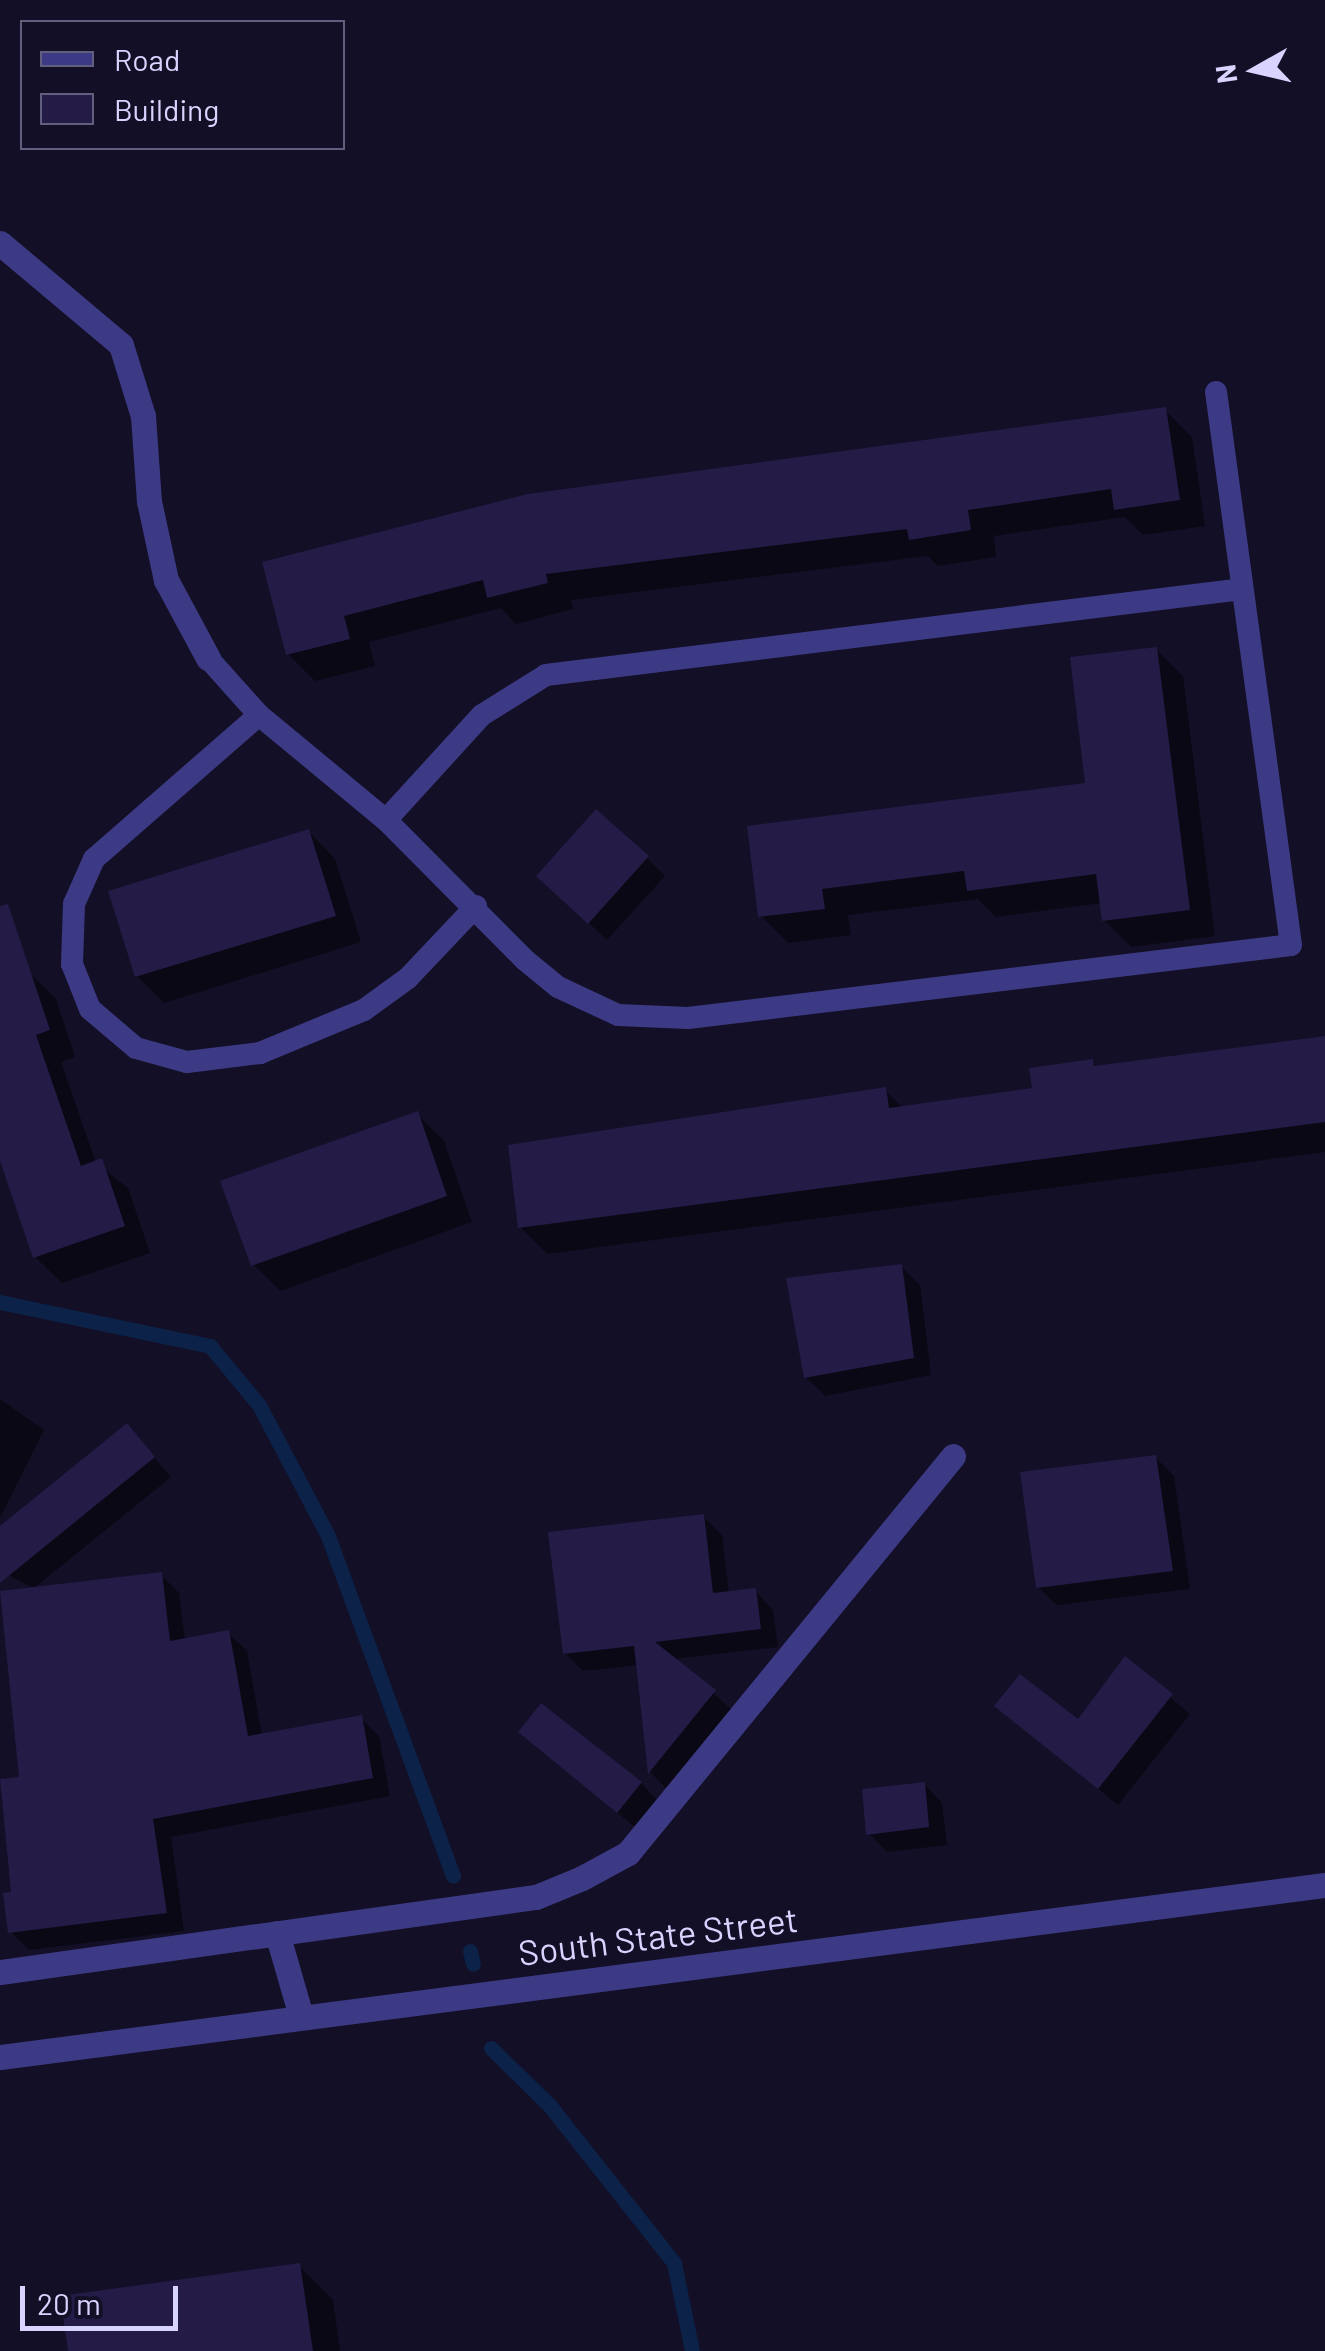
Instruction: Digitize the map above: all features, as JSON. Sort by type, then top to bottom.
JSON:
[{"type":"street","points":[[0,242],[120,345],[143,416],[149,502],[166,580],[208,658]]},
{"type":"street","points":[[0,1972],[536,1897],[628,1853],[953,1456]]},
{"type":"street","name":"South State Street","points":[[0,2057],[1325,1885]]},
{"type":"street","points":[[277,1933],[301,2016]]},
{"type":"lane","points":[[208,658],[259,714],[386,820],[558,987],[618,1015],[688,1018],[1291,946],[1216,392]]},
{"type":"lane","points":[[386,820],[482,715],[546,675],[1242,588]]},
{"type":"lane","points":[[259,714],[94,859],[74,904],[72,964],[90,1009],[136,1048],[187,1062],[260,1053],[364,1010],[408,978],[476,906]]},
{"type":"building","points":[[1166,407],[1180,500],[1114,510],[1111,489],[968,510],[971,530],[909,540],[907,529],[546,574],[548,583],[487,598],[483,580],[344,616],[350,639],[286,655],[262,562],[528,494]]},
{"type":"building","points":[[1157,647],[1190,910],[1102,921],[1096,874],[967,891],[964,871],[822,889],[825,909],[758,917],[747,826],[1085,783],[1070,657]]},
{"type":"building","points":[[596,809],[649,856],[588,924],[536,876]]},
{"type":"building","points":[[309,829],[336,916],[135,977],[108,891]]},
{"type":"building","points":[[8,904],[50,1030],[36,1035],[81,1166],[102,1158],[125,1226],[33,1258],[0,1161],[0,906]]},
{"type":"building","points":[[1325,1036],[1325,1122],[518,1228],[508,1145],[886,1087],[889,1108],[1032,1088],[1029,1068],[1093,1059],[1094,1066]]},
{"type":"building","points":[[418,1111],[447,1196],[251,1266],[220,1181]]},
{"type":"building","points":[[902,1264],[914,1358],[804,1378],[786,1278]]},
{"type":"building","points":[[127,1423],[155,1457],[0,1583],[0,1526]]},
{"type":"building","points":[[1156,1455],[1173,1571],[1036,1588],[1020,1472]]},
{"type":"building","points":[[704,1514],[713,1593],[756,1588],[761,1629],[655,1642],[716,1690],[648,1774],[634,1646],[563,1654],[548,1532]]},
{"type":"building","points":[[162,1572],[170,1641],[229,1630],[248,1736],[362,1715],[373,1778],[153,1819],[167,1913],[8,1933],[3,1893],[11,1892],[0,1779],[19,1777],[0,1591]]},
{"type":"building","points":[[1125,1656],[1173,1694],[1098,1789],[994,1706],[1020,1674],[1078,1719]]},
{"type":"building","points":[[541,1703],[642,1782],[617,1813],[518,1732]]},
{"type":"building","points":[[925,1782],[929,1827],[866,1835],[862,1789]]},
{"type":"building","points":[[300,2263],[313,2351],[68,2351],[60,2296]]},
{"type":"waterway","points":[[0,1302],[210,1346],[259,1405],[328,1536],[453,1876]]},
{"type":"waterway","points":[[470,1951],[473,1964]]},
{"type":"waterway","points":[[491,2048],[550,2106],[674,2263],[692,2351]]}]
